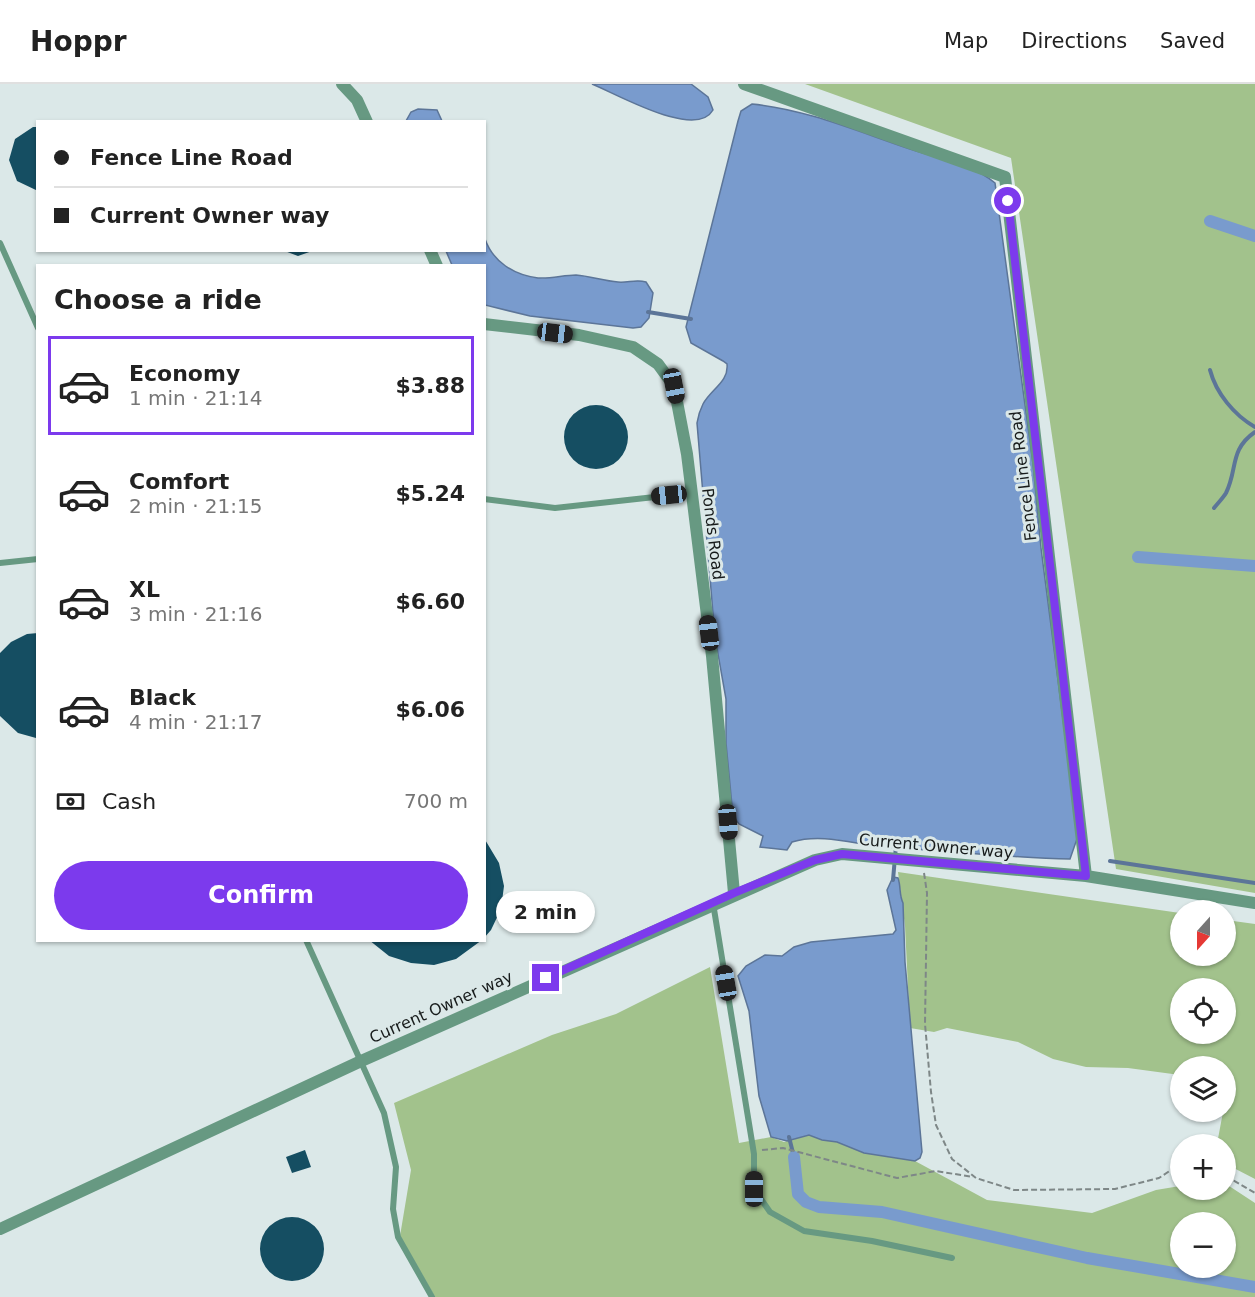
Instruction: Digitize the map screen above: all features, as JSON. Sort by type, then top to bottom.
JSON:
[{"type":"street","points":[[342,84],[357,100],[366,120]]},
{"type":"street","name":"Fence Line Road","points":[[744,84],[1005,177],[1086,876]]},
{"type":"street","name":"Ponds Road","points":[[486,324],[579,335],[633,347],[658,364],[674,386],[691,493],[712,656],[734,893]]},
{"type":"street","name":"Current Owner way","points":[[0,1229],[359,1062],[734,893],[815,860],[842,854],[1086,876]]},
{"type":"street","points":[[1086,876],[1255,903]]},
{"type":"lane","points":[[0,243],[36,324]]},
{"type":"lane","points":[[486,499],[555,508],[691,493]]},
{"type":"lane","points":[[0,563],[36,559]]},
{"type":"lane","points":[[713,903],[754,1154],[754,1189],[770,1212],[804,1232],[873,1241],[952,1258]]},
{"type":"lane","points":[[307,942],[359,1062],[384,1113],[396,1167],[393,1209],[398,1237],[432,1297]]},
{"type":"path","points":[[922,861],[927,893],[925,1024],[936,1125],[952,1159],[976,1178]]},
{"type":"path","points":[[754,1154],[767,1148],[783,1148],[897,1178],[936,1171],[976,1178],[1014,1190],[1115,1189],[1159,1178],[1170,1171]]},
{"type":"path","points":[[1236,1182],[1255,1192]]},
{"type":"green space","points":[[805,84],[1255,84],[1255,893],[1116,869],[1011,158]]},
{"type":"green space","points":[[898,872],[1170,912],[1170,966],[1236,966],[1236,921],[1255,924],[1255,1179],[1236,1169],[1236,1134],[1219,1134],[1221,1122],[1236,1122],[1236,1056],[1170,1056],[1170,1074],[1128,1068],[1086,1067],[1053,1059],[1018,1042],[947,1028],[934,1032],[910,1028],[905,926]]},
{"type":"green space","points":[[710,967],[739,1143],[771,1137],[784,1142],[809,1135],[837,1142],[864,1153],[915,1161],[987,1200],[1092,1213],[1156,1190],[1170,1188],[1170,1200],[1236,1200],[1236,1191],[1255,1203],[1255,1297],[435,1297],[400,1236],[411,1170],[394,1103],[552,1035],[616,1014]]},
{"type":"water","points":[[592,84],[691,84],[708,97],[713,110],[704,118],[690,120],[674,118],[637,105]]},
{"type":"water","points":[[752,104],[792,111],[832,122],[966,166],[995,183],[1033,464],[1041,548],[1078,836],[1070,859],[883,847],[831,839],[805,839],[792,842],[787,850],[760,847],[763,836],[739,824],[733,816],[726,743],[726,699],[715,637],[697,423],[703,404],[725,376],[727,364],[691,343],[686,327],[738,121],[741,111]]},
{"type":"water","points":[[418,109],[437,110],[442,120],[407,120],[411,112]]},
{"type":"water","points":[[486,241],[499,261],[521,274],[538,278],[576,275],[618,282],[646,282],[653,293],[649,318],[641,327],[633,328],[530,316],[486,305],[486,264],[452,264],[446,252],[486,252]]},
{"type":"water","points":[[893,877],[898,878],[903,903],[905,962],[922,1152],[920,1158],[915,1161],[864,1153],[837,1142],[809,1135],[787,1141],[771,1137],[759,1096],[749,1011],[738,976],[746,966],[765,955],[782,956],[794,947],[811,942],[893,934],[896,930],[887,890]]},
{"type":"building","points":[[36,127],[36,190],[17,181],[9,160],[15,139]]},
{"type":"building","points":[[287,252],[309,252],[298,256]]},
{"type":"building","points":[[590,405],[602,405],[619,414],[626,425],[628,437],[626,449],[619,460],[602,469],[590,469],[578,464],[569,455],[564,443],[564,431],[569,419],[578,410]]},
{"type":"building","points":[[36,633],[36,738],[18,733],[0,716],[0,653],[11,642],[27,634]]},
{"type":"building","points":[[486,841],[499,863],[504,886],[501,909],[486,936]]},
{"type":"building","points":[[372,942],[479,942],[456,959],[434,965],[411,963],[389,956]]},
{"type":"building","points":[[305,1150],[311,1167],[292,1173],[286,1157]]},
{"type":"building","points":[[292,1217],[310,1223],[318,1231],[324,1249],[318,1267],[310,1275],[292,1281],[274,1275],[266,1267],[260,1249],[266,1231],[274,1223]]},
{"type":"waterway","points":[[1210,221],[1255,236]]},
{"type":"waterway","points":[[648,312],[691,319]]},
{"type":"waterway","points":[[1210,370],[1227,403],[1255,427]]},
{"type":"waterway","points":[[1214,508],[1230,484],[1241,446],[1255,432]]},
{"type":"waterway","points":[[1138,557],[1255,566]]},
{"type":"waterway","points":[[893,880],[896,846]]},
{"type":"waterway","points":[[1110,861],[1255,883]]},
{"type":"waterway","points":[[789,1137],[794,1157]]},
{"type":"waterway","points":[[794,1157],[798,1194],[806,1202],[819,1207],[882,1212],[1087,1258],[1255,1287]]},
{"type":"route","points":[[546,978],[734,893],[815,860],[842,854],[1086,876],[1008,201]]}]
